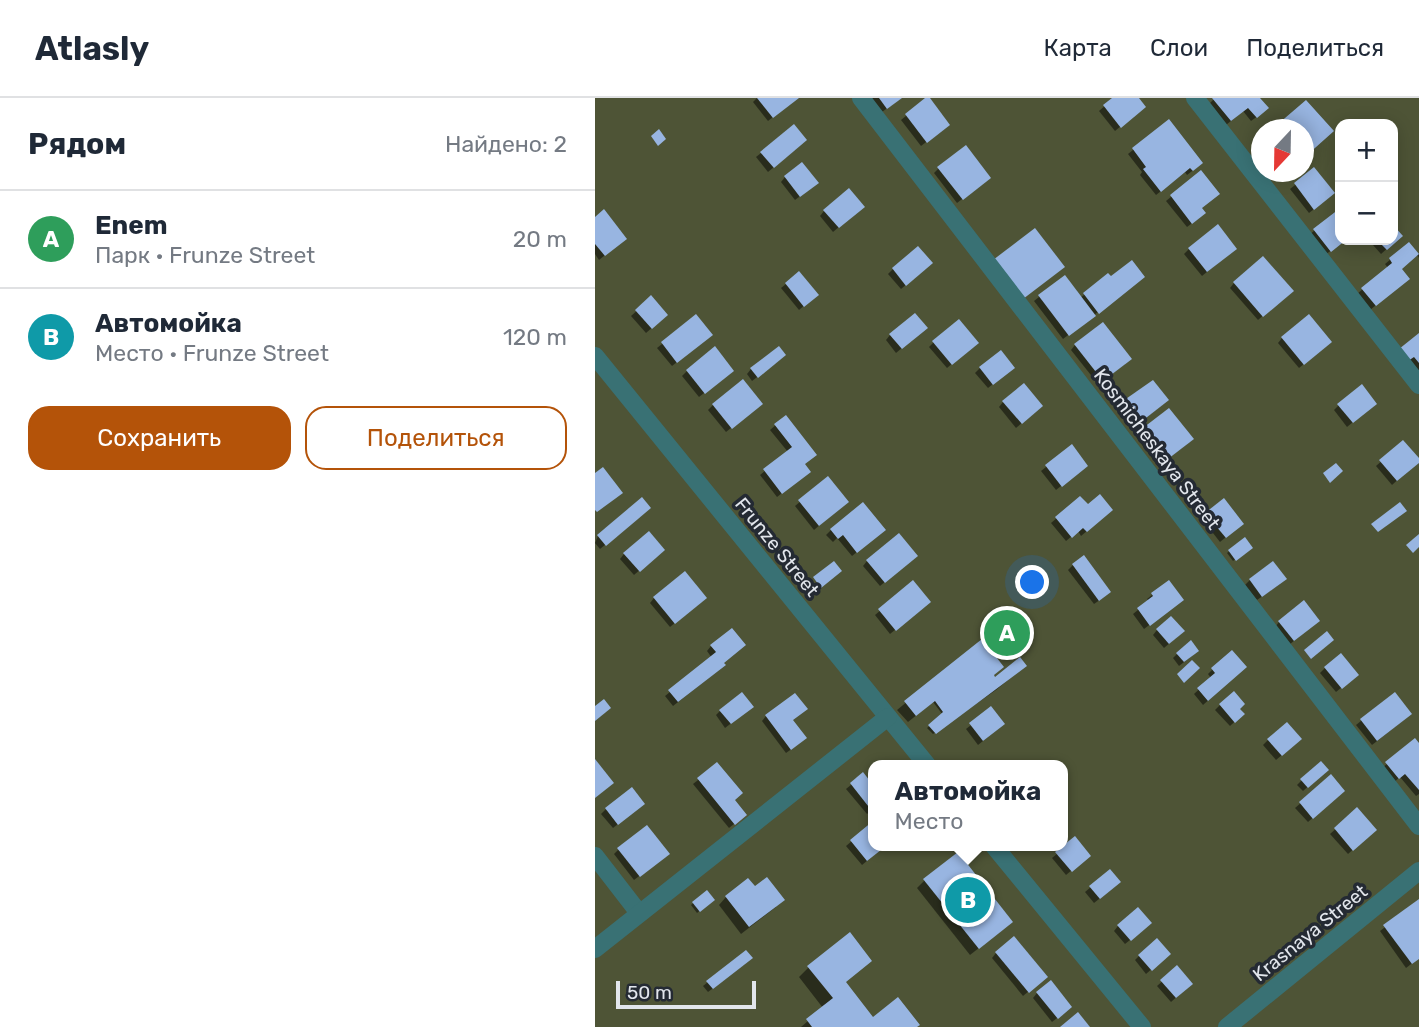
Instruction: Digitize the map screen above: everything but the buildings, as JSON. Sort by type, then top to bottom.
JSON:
[{"type":"street","name":"Kosmicheskaya Street","points":[[861,98],[1419,826]]},
{"type":"street","points":[[1195,98],[1419,385]]},
{"type":"street","name":"Frunze Street","points":[[595,355],[923,760]]},
{"type":"street","points":[[595,949],[888,718]]},
{"type":"street","points":[[997,851],[1142,1027]]},
{"type":"street","points":[[595,856],[639,913]]},
{"type":"street","name":"Krasnaya Street","points":[[1227,1027],[1419,871]]},
{"type":"green space","points":[[595,98],[1419,98],[1419,1027],[595,1027]]},
{"type":"place","name":"Enem","points":[[1007,633]]},
{"type":"place","name":"Автомойка","points":[[968,900]]}]
